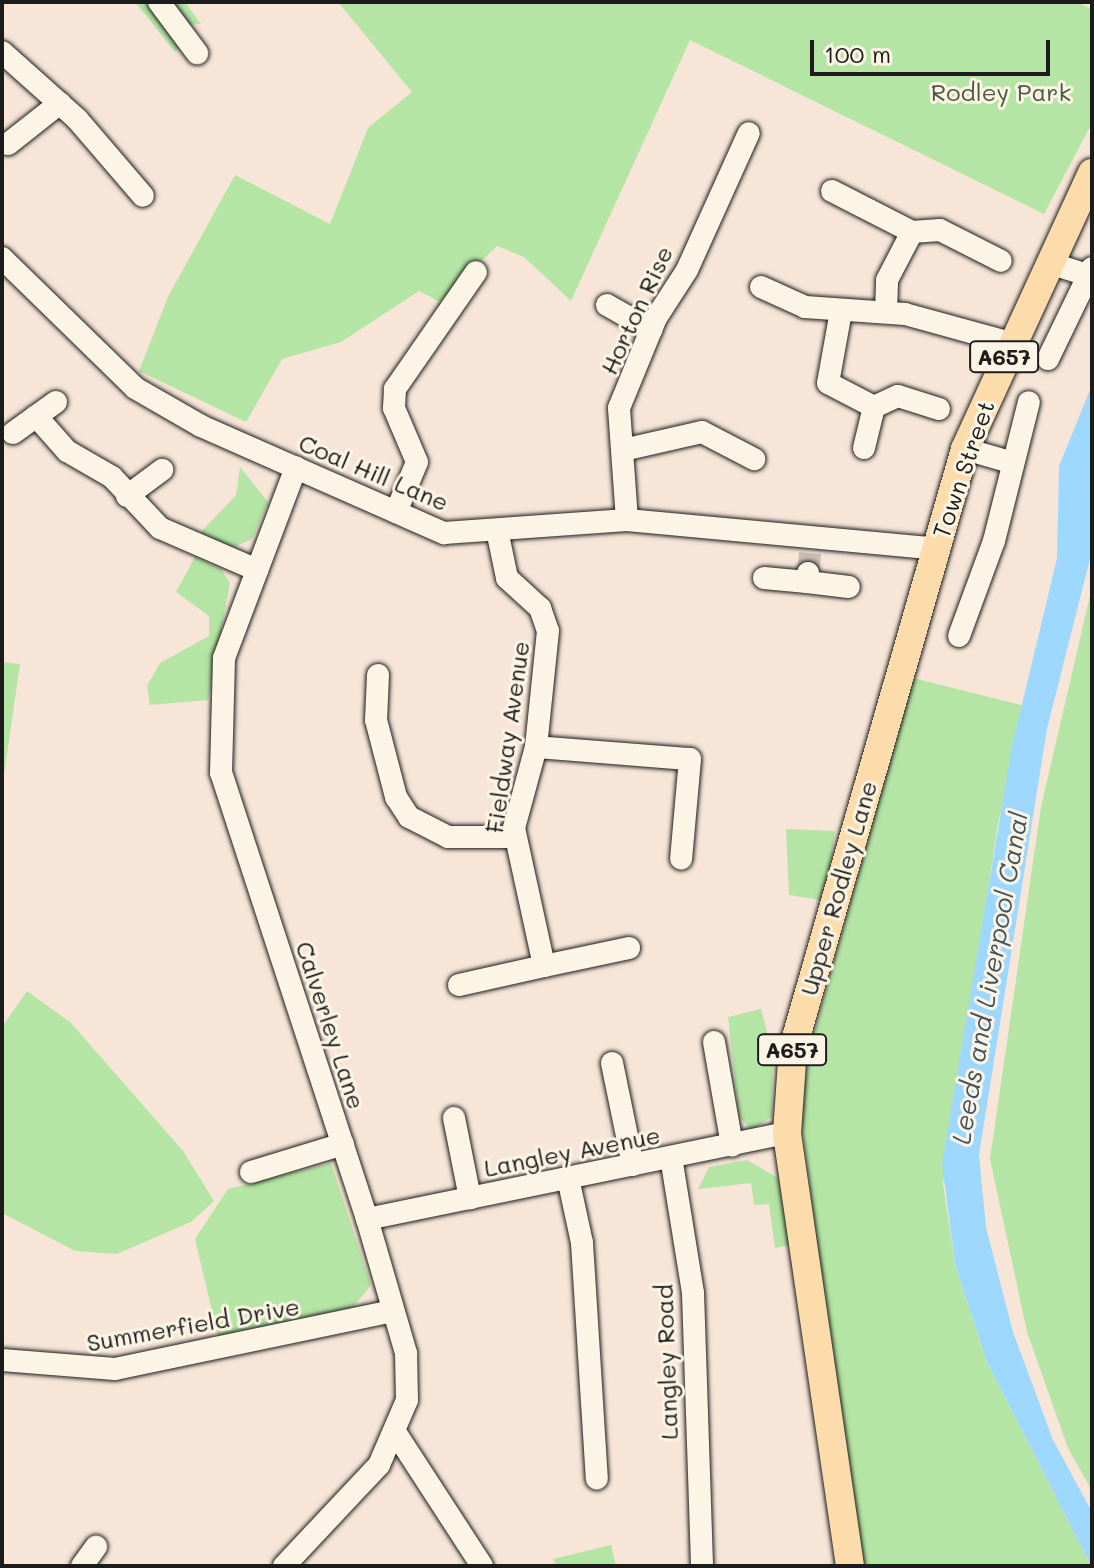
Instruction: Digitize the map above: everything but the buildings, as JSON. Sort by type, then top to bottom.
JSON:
[{"type":"main road","name":"Town Street","points":[[937,549],[965,449],[1010,343],[1092,173]]},
{"type":"main road","name":"Upper Rodley Lane","points":[[850,1566],[787,1133],[793,1048],[937,549]]},
{"type":"street","points":[[159,2],[197,53]]},
{"type":"street","points":[[2,52],[60,103],[143,196]]},
{"type":"street","points":[[8,144],[60,103]]},
{"type":"street","name":"Horton Rise","points":[[627,520],[619,408],[651,330],[687,270],[749,133]]},
{"type":"street","points":[[832,191],[912,232],[940,230],[1001,261]]},
{"type":"street","points":[[886,312],[887,280],[912,232]]},
{"type":"street","name":"Coal Hill Lane","points":[[2,258],[135,388],[296,467],[444,533],[627,520],[809,561],[937,549]]},
{"type":"street","points":[[1048,359],[1091,272],[1050,263]]},
{"type":"street","points":[[396,512],[417,462],[394,408],[395,389],[476,272]]},
{"type":"street","points":[[761,287],[805,307],[886,312],[1010,343]]},
{"type":"street","points":[[607,305],[651,330]]},
{"type":"street","points":[[841,311],[828,383],[874,407]]},
{"type":"street","points":[[874,407],[898,396],[939,409]]},
{"type":"street","points":[[13,433],[56,402]]},
{"type":"street","points":[[959,636],[994,541],[1010,462],[1029,402]]},
{"type":"street","points":[[864,448],[874,407]]},
{"type":"street","points":[[36,416],[67,451],[98,466],[160,528],[257,570]]},
{"type":"street","points":[[623,450],[702,432],[754,459]]},
{"type":"street","points":[[965,449],[1010,462]]},
{"type":"street","name":"Calverley Lane","points":[[284,1566],[379,1465],[397,1435],[407,1400],[406,1353],[367,1219],[221,773],[224,658],[296,467]]},
{"type":"street","points":[[127,496],[162,470]]},
{"type":"street","name":"Fieldway Avenue","points":[[497,530],[507,578],[540,608],[548,631],[536,747],[515,837],[544,966]]},
{"type":"street","points":[[764,578],[809,561],[849,587]]},
{"type":"street","points":[[378,675],[376,720],[396,797],[409,817],[448,837],[515,837]]},
{"type":"street","points":[[536,747],[690,759],[681,859]]},
{"type":"street","points":[[459,985],[629,948]]},
{"type":"street","points":[[714,1042],[732,1145]]},
{"type":"street","points":[[612,1063],[633,1165]]},
{"type":"street","points":[[454,1118],[470,1198]]},
{"type":"street","name":"Langley Avenue","points":[[367,1219],[787,1133]]},
{"type":"street","points":[[251,1172],[343,1144]]},
{"type":"street","name":"Langley Road","points":[[671,1157],[693,1293],[702,1566]]},
{"type":"street","points":[[568,1178],[582,1243],[597,1479]]},
{"type":"street","name":"Summerfield Drive","points":[[2,1360],[115,1369],[392,1311]]},
{"type":"street","points":[[397,1435],[473,1562]]},
{"type":"street","points":[[82,1566],[96,1547]]},
{"type":"green space","points":[[135,2],[152,2],[185,44],[175,52]]},
{"type":"green space","points":[[171,2],[185,2],[201,24],[187,25]]},
{"type":"green space","name":"Rodley Park","points":[[338,2],[1077,2],[1092,9],[1092,123],[1044,214],[690,40],[571,301],[524,257],[497,246],[440,302],[419,291],[341,342],[282,359],[246,422],[139,371],[168,297],[235,175],[330,224],[368,128],[412,92]]},
{"type":"green space","points":[[240,467],[268,502],[252,539],[232,548],[199,534],[236,495]]},
{"type":"green space","points":[[195,557],[221,569],[230,583],[208,700],[150,705],[147,686],[160,663],[209,636],[209,616],[176,592]]},
{"type":"green space","points":[[1092,587],[1092,1491],[1068,1448],[1027,1332],[990,1159],[1041,807]]},
{"type":"green space","points":[[2,662],[20,664],[2,788]]},
{"type":"green space","points":[[913,678],[1025,706],[998,824],[943,1184],[955,1264],[987,1362],[1091,1566],[858,1566],[798,1092]]},
{"type":"green space","points":[[786,829],[835,831],[826,901],[789,895]]},
{"type":"green space","points":[[27,991],[70,1022],[183,1151],[214,1201],[191,1222],[117,1254],[75,1251],[2,1213],[2,1027]]},
{"type":"green space","points":[[761,1009],[773,1054],[772,1117],[751,1130],[739,1116],[728,1017]]},
{"type":"green space","points":[[747,1160],[778,1178],[791,1245],[775,1248],[769,1204],[754,1205],[751,1183],[698,1189],[709,1167]]},
{"type":"green space","points":[[331,1163],[371,1285],[346,1316],[219,1341],[195,1239],[228,1189]]},
{"type":"green space","points":[[611,1545],[616,1566],[557,1566],[553,1559]]},
{"type":"water","name":"Leeds and Liverpool Canal","points":[[1092,385],[1092,551],[1047,729],[979,1155],[986,1227],[1013,1332],[1053,1440],[1092,1512],[1091,1566],[987,1362],[955,1264],[942,1164],[1012,746],[1057,558],[1059,466]]},
{"type":"tunnel","points":[[808,573],[810,553]]}]
